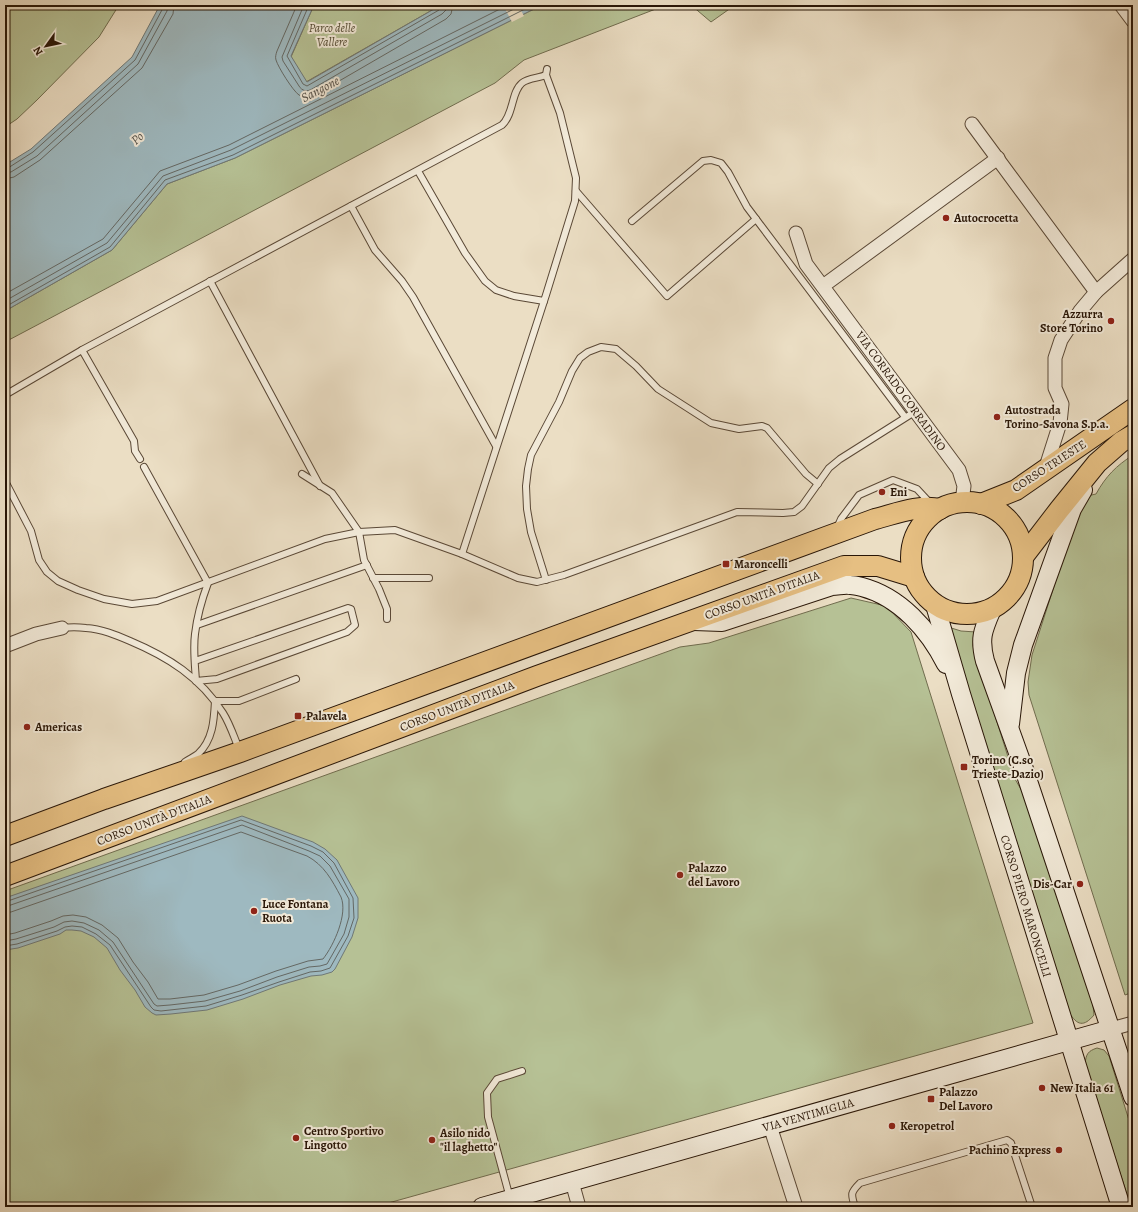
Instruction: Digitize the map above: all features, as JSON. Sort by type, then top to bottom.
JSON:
[{"type":"main road","name":"CORSO TRIESTE","points":[[971,503],[1016,490],[1133,409]]},
{"type":"main road","name":"CORSO TRIESTE","points":[[1023,557],[1058,510],[1097,463],[1133,435]]},
{"type":"main road","points":[[1010,728],[1016,673],[1023,645],[1072,509],[1097,463]]},
{"type":"main road","points":[[5,836],[104,799],[240,752],[874,519],[920,508],[937,508],[971,503],[993,508],[1011,524],[1020,539],[1023,557],[1020,577],[1014,590],[1005,600],[992,609],[972,614],[960,614],[944,610],[924,594],[914,577],[911,563],[911,551],[914,540],[921,527],[937,508]]},
{"type":"main road","name":"CORSO UNITÀ D'ITALIA","points":[[5,876],[537,676],[844,566],[878,566],[914,577]]},
{"type":"main road","points":[[690,621],[722,622],[832,586],[851,584],[876,591],[898,603],[921,627],[940,653],[961,694]]},
{"type":"main road","name":"CORSO PIERO MARONCELLI","points":[[936,605],[961,694],[1068,1042],[1121,1207]]},
{"type":"main road","points":[[992,609],[984,627],[981,647],[1010,728],[1133,1097]]},
{"type":"main road","points":[[5,848],[104,799]]},
{"type":"main road","name":"VIA VENTIMIGLIA","points":[[482,1207],[1111,1029]]},
{"type":"street","points":[[1121,5],[1133,21]]},
{"type":"street","points":[[972,124],[1096,292]]},
{"type":"street","points":[[823,286],[998,158]]},
{"type":"street","name":"VIA CORRADO CORRADINO","points":[[796,233],[806,264],[823,286],[911,414],[959,470],[971,503]]},
{"type":"street","points":[[1045,470],[1060,423],[1062,404],[1055,388],[1055,358],[1061,340],[1080,311],[1096,292],[1133,259]]},
{"type":"street","points":[[5,646],[36,634],[62,628]]},
{"type":"street","name":"VIA VENTIMIGLIA","points":[[1111,1029],[1133,1023]]},
{"type":"street","points":[[770,1126],[796,1207]]},
{"type":"street","points":[[572,1182],[579,1207]]},
{"type":"lane","points":[[5,395],[82,350],[502,125],[508,120],[517,90],[521,84],[526,80],[547,72],[560,113],[576,178],[575,201],[462,554]]},
{"type":"lane","points":[[5,481],[31,531],[39,560],[47,572],[58,581],[104,599],[132,604],[157,601],[325,539],[359,532],[395,530],[462,554],[518,578],[537,582],[736,512],[794,512],[802,506],[829,468],[840,459],[911,414],[756,219],[747,207],[728,172],[721,163],[711,160],[702,161],[632,221]]},
{"type":"lane","points":[[418,170],[465,253],[485,281],[496,290],[514,296],[544,301]]},
{"type":"lane","points":[[576,191],[667,296],[756,219]]},
{"type":"lane","points":[[351,206],[375,250],[402,281],[413,297],[496,446]]},
{"type":"lane","points":[[210,281],[320,486]]},
{"type":"lane","points":[[546,580],[531,532],[527,509],[526,486],[531,455],[559,402],[572,371],[580,358],[588,352],[601,346],[616,349],[636,366],[658,389],[712,423],[739,429],[762,426],[767,428],[806,474],[818,484]]},
{"type":"lane","points":[[82,350],[134,441],[135,451],[140,459]]},
{"type":"lane","points":[[144,467],[208,583],[197,625],[194,645],[196,680]]},
{"type":"lane","points":[[302,474],[332,493],[359,532],[362,553],[387,609],[387,619]]},
{"type":"lane","points":[[835,533],[841,519],[859,495],[892,480],[917,489],[937,508]]},
{"type":"lane","points":[[197,625],[367,565]]},
{"type":"lane","points":[[373,578],[429,578]]},
{"type":"lane","points":[[195,661],[348,608],[351,609],[355,624],[347,632],[217,679],[196,680]]},
{"type":"lane","points":[[62,628],[86,628],[112,633],[166,658],[185,670],[215,701],[224,714],[240,752]]},
{"type":"lane","points":[[215,701],[239,701],[296,679]]},
{"type":"lane","points":[[161,779],[186,760],[194,757],[205,745],[211,733],[215,701]]},
{"type":"lane","points":[[510,1199],[488,1117],[487,1093],[497,1079],[522,1071]]},
{"type":"lane","points":[[855,1207],[852,1196],[853,1190],[860,1183],[1006,1140],[1011,1143],[1032,1207]]},
{"type":"green space","points":[[5,5],[119,5],[99,37],[37,100],[17,119],[5,127]]},
{"type":"green space","name":"Parco delle Vallere","points":[[314,5],[441,5],[306,82],[291,57]]},
{"type":"green space","points":[[542,5],[666,5],[524,60],[495,83],[5,342],[5,311],[112,250],[167,184],[235,158]]},
{"type":"green space","points":[[691,5],[735,5],[711,22]]},
{"type":"green space","points":[[1133,455],[1133,992],[1125,995],[1029,695],[1028,682],[1032,655],[1082,499],[1096,494],[1112,472],[1121,463]]},
{"type":"green space","points":[[851,598],[886,606],[911,632],[1033,1023],[374,1207],[5,1207],[5,891],[680,647],[709,643]]},
{"type":"green space","points":[[948,627],[961,631],[976,632],[973,645],[974,649],[1015,779],[1030,805],[1093,1005],[1094,1015],[1087,1022],[1078,1022],[1069,1012]]},
{"type":"green space","points":[[1097,1048],[1104,1050],[1109,1056],[1133,1133],[1133,1207],[1131,1207],[1085,1064],[1088,1053]]},
{"type":"water","points":[[160,5],[314,5],[291,56],[307,82],[441,5],[542,5],[235,158],[167,184],[112,250],[5,311],[5,165],[31,149],[132,57]]},
{"type":"water","points":[[242,816],[313,842],[325,849],[337,860],[358,898],[358,918],[352,937],[332,972],[311,976],[280,985],[243,999],[207,1010],[156,1015],[145,1007],[107,948],[94,937],[81,931],[66,930],[60,934],[18,948],[5,950],[5,898]]},
{"type":"pier","points":[[503,5],[518,5],[524,16],[512,22]]},
{"type":"place","name":"Autocrocetta","points":[[946,218]]},
{"type":"place","name":"Azzurra Store Torino","points":[[1111,321]]},
{"type":"place","name":"Autostrada Torino-Savona S.p.a.","points":[[997,417]]},
{"type":"place","name":"Eni","points":[[882,492]]},
{"type":"place","name":"Maroncelli","points":[[726,564]]},
{"type":"place","name":"Palavela","points":[[298,716]]},
{"type":"place","name":"Americas","points":[[27,727]]},
{"type":"place","name":"Torino (C.so Trieste-Dazio)","points":[[964,767]]},
{"type":"place","name":"Palazzo del Lavoro","points":[[680,875]]},
{"type":"place","name":"Dis-Car","points":[[1080,884]]},
{"type":"place","name":"Luce Fontana Ruota","points":[[254,911]]},
{"type":"place","name":"New Italia 61","points":[[1042,1088]]},
{"type":"place","name":"Palazzo Del Lavoro","points":[[931,1099]]},
{"type":"place","name":"Keropetrol","points":[[892,1126]]},
{"type":"place","name":"Centro Sportivo Lingotto","points":[[296,1138]]},
{"type":"place","name":"Asilo nido \"il laghetto\"","points":[[432,1140]]},
{"type":"place","name":"Pachino Express","points":[[1059,1150]]},
{"type":"water label","name":"Sangone","points":[[320,89]]},
{"type":"water label","name":"Po","points":[[137,138]]}]
